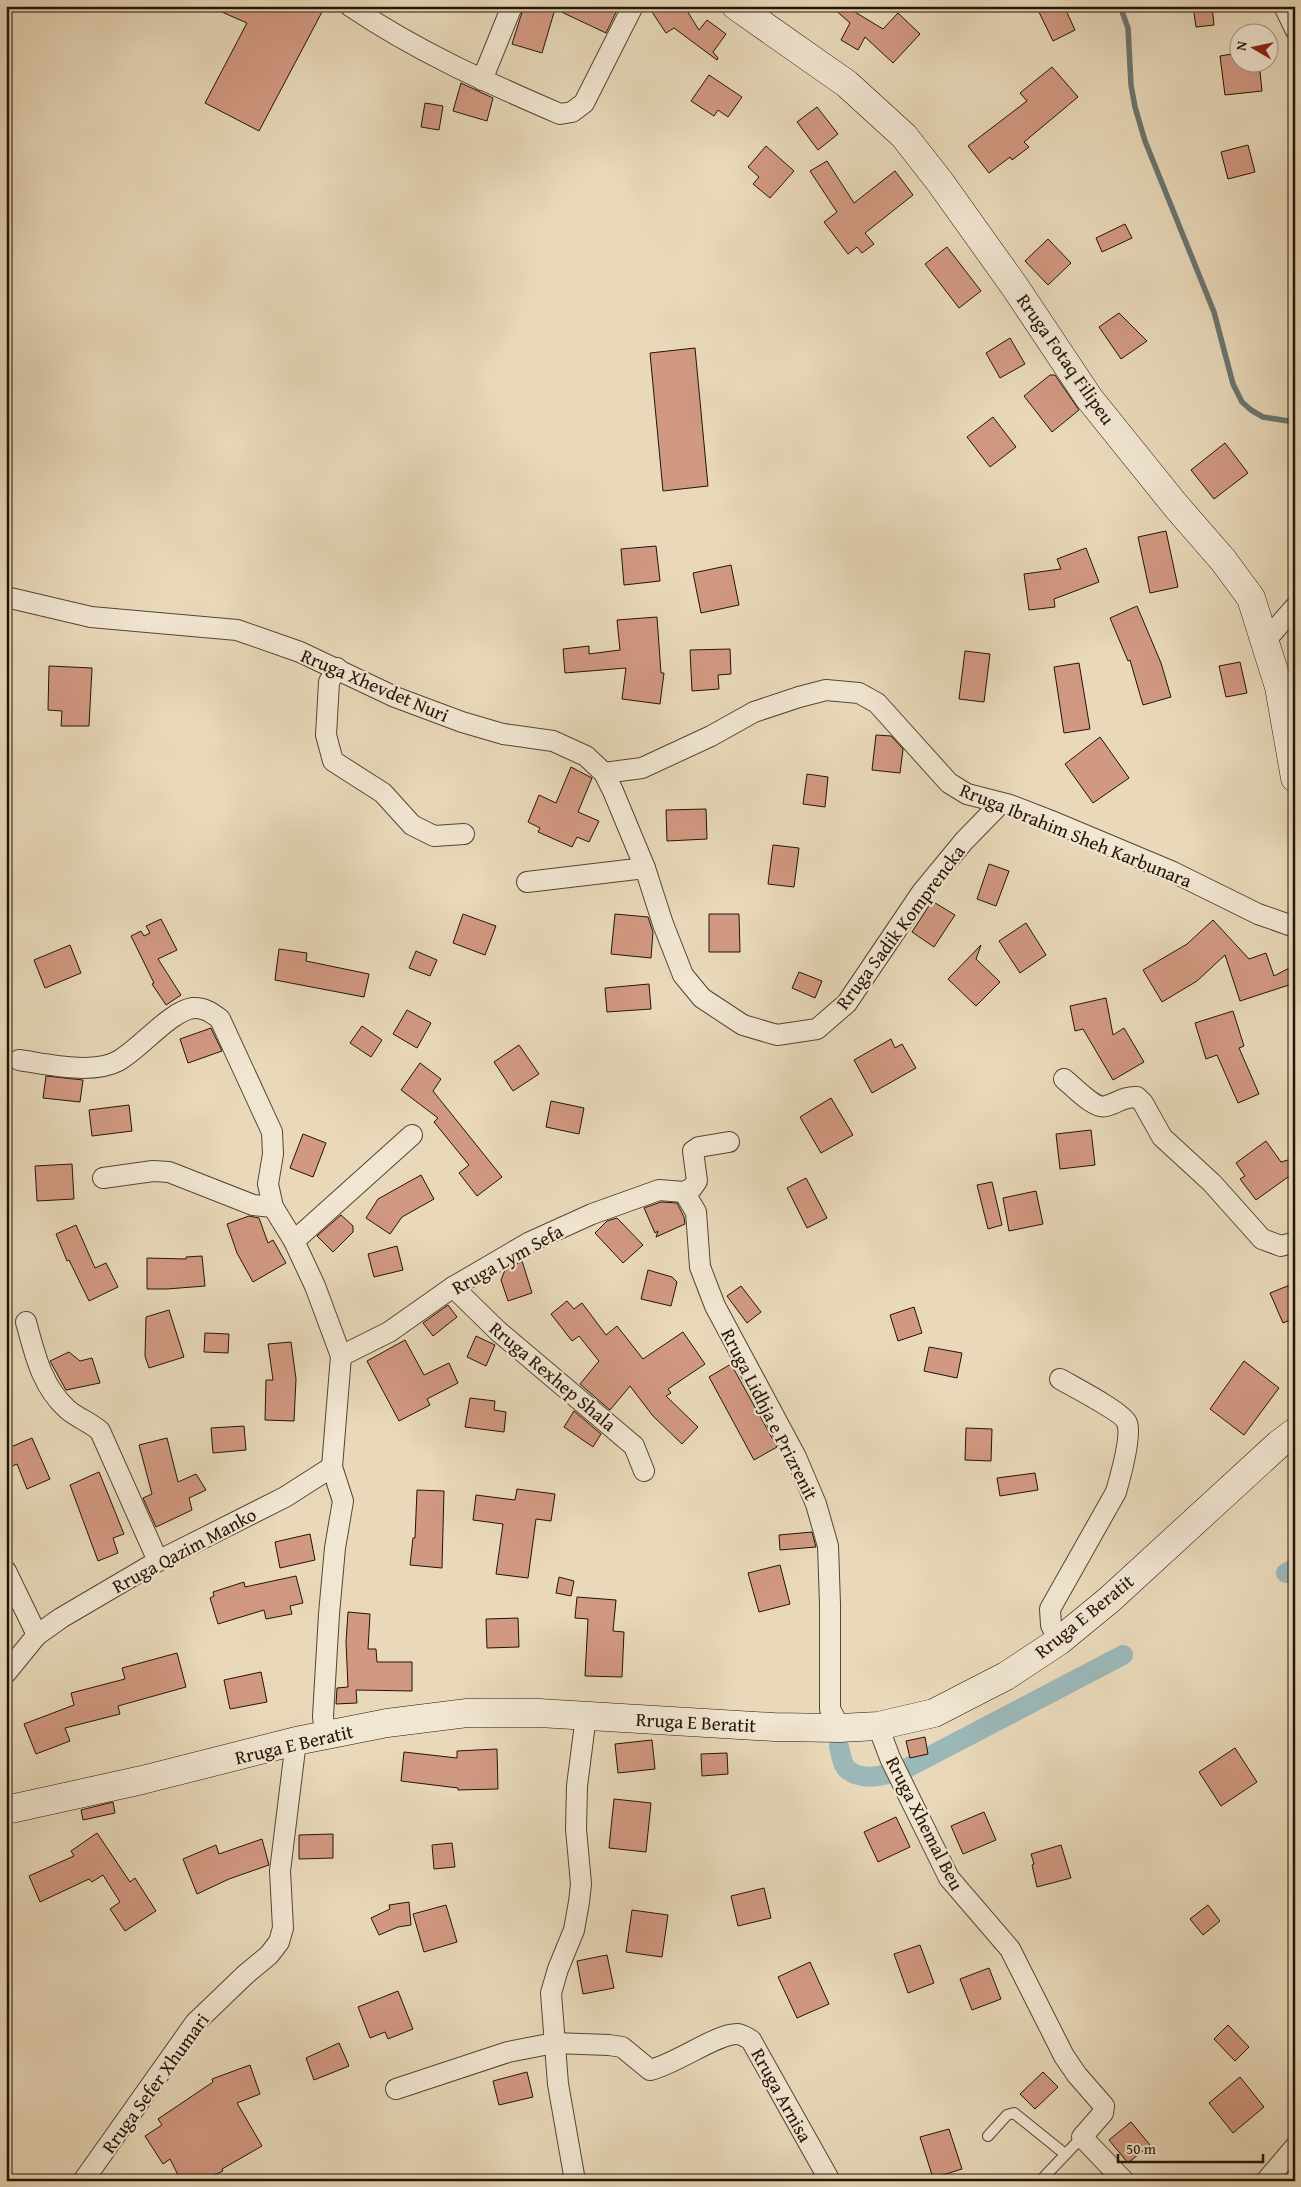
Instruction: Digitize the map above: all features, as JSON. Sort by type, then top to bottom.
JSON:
[{"type":"main road","name":"Rruga Fotaq Filipeu","points":[[736,6],[848,84],[904,136],[940,182],[1015,287],[1090,398],[1176,506],[1223,560],[1251,598],[1265,641],[1287,689],[1295,778]]},
{"type":"main road","name":"Rruga E Beratit","points":[[6,1810],[142,1780],[296,1741],[387,1723],[467,1713],[539,1713],[840,1728],[878,1726],[934,1714],[1006,1676],[1059,1641],[1109,1600],[1279,1444],[1295,1432]]},
{"type":"street","points":[[350,6],[383,29],[482,80],[560,114],[572,112],[584,103],[633,6]]},
{"type":"street","points":[[482,80],[512,6]]},
{"type":"street","points":[[1284,6],[1295,29]]},
{"type":"street","name":"Rruga Xhevdet Nuri","points":[[6,597],[91,617],[237,630],[300,652],[395,697],[462,722],[503,734],[553,742],[586,756],[604,773],[644,868],[683,975],[702,998],[743,1025],[777,1035],[817,1029]]},
{"type":"street","points":[[1265,641],[1295,607]]},
{"type":"street","points":[[337,668],[329,682],[326,735],[333,761],[383,793],[412,826],[434,836],[464,834]]},
{"type":"street","name":"Rruga Ibrahim Sheh Karbunara","points":[[604,773],[642,768],[711,736],[754,712],[799,697],[826,690],[859,693],[877,703],[950,783],[967,794],[1001,802],[1133,855],[1173,872],[1258,914],[1295,927]]},
{"type":"street","name":"Rruga Sadik Komprencka","points":[[817,1029],[847,1003],[922,892],[964,841],[1001,802]]},
{"type":"street","points":[[527,882],[644,868]]},
{"type":"street","points":[[19,1060],[64,1066],[97,1067],[118,1062],[177,1015],[192,1008],[209,1011],[220,1019],[272,1132],[272,1154],[268,1184],[273,1207],[294,1242],[315,1286],[341,1356],[332,1468],[343,1501],[334,1548],[323,1716],[325,1736]]},
{"type":"street","points":[[1064,1079],[1097,1106],[1105,1107],[1128,1096],[1137,1097],[1143,1103],[1162,1137],[1212,1183],[1262,1239],[1281,1246],[1295,1242]]},
{"type":"street","points":[[294,1242],[412,1135]]},
{"type":"street","points":[[684,1192],[692,1188],[697,1181],[694,1151],[699,1147],[728,1142]]},
{"type":"street","points":[[103,1178],[153,1171],[169,1172],[253,1205],[273,1207]]},
{"type":"street","name":"Rruga Lym Sefa","points":[[341,1356],[389,1332],[453,1287],[530,1242],[592,1214],[660,1190],[684,1192]]},
{"type":"street","name":"Rruga Lidhja e Prizrenit","points":[[684,1192],[696,1212],[700,1267],[715,1306],[796,1457],[816,1504],[828,1546],[830,1709],[840,1728]]},
{"type":"street","name":"Rruga Rexhep Shala","points":[[453,1287],[498,1331],[634,1446],[644,1471]]},
{"type":"street","points":[[26,1322],[38,1368],[47,1384],[68,1410],[100,1431],[158,1561]]},
{"type":"street","points":[[1059,1641],[1051,1626],[1050,1609],[1116,1492],[1122,1471],[1129,1430],[1124,1417],[1060,1379]]},
{"type":"street","name":"Rruga Qazim Manko","points":[[6,1673],[37,1635],[61,1618],[158,1561],[284,1497],[332,1468]]},
{"type":"street","points":[[6,1571],[37,1635]]},
{"type":"street","points":[[575,2181],[558,2084],[551,1993],[558,1969],[574,1930],[579,1902],[580,1865],[576,1806],[586,1716]]},
{"type":"street","name":"Rruga Xhemal Beu","points":[[878,1726],[890,1758],[949,1878],[1010,1949],[1064,2056],[1077,2075],[1104,2106],[1103,2113],[1082,2137]]},
{"type":"street","name":"Rruga Sefer Xhumari","points":[[84,2181],[195,2022],[269,1955],[279,1942],[283,1928],[280,1871],[296,1741]]},
{"type":"street","name":"Rruga Arnisa","points":[[396,2089],[508,2052],[554,2043],[609,2044],[622,2047],[650,2070],[663,2067],[727,2035],[740,2034],[751,2040],[830,2181]]},
{"type":"street","points":[[1082,2137],[1124,2181]]},
{"type":"street","points":[[1266,2181],[1295,2147]]},
{"type":"lane","points":[[988,2136],[1007,2115],[1014,2113],[1066,2154]]},
{"type":"lane","points":[[1044,2177],[1082,2137]]},
{"type":"building","points":[[208,6],[311,6],[322,12],[259,131],[205,103],[247,23]]},
{"type":"building","points":[[524,6],[619,6],[606,33],[555,9],[542,53],[512,44]]},
{"type":"building","points":[[648,6],[684,6],[699,30],[707,20],[726,34],[713,52],[718,58],[717,60],[674,28],[666,33]]},
{"type":"building","points":[[845,6],[883,29],[898,13],[920,34],[893,63],[865,37],[858,50],[841,40],[850,23],[832,7]]},
{"type":"building","points":[[1036,6],[1064,6],[1075,30],[1053,41]]},
{"type":"building","points":[[1193,6],[1212,6],[1214,25],[1196,27]]},
{"type":"building","points":[[1228,55],[1228,72],[1260,72],[1262,91],[1225,95],[1220,56]]},
{"type":"building","points":[[1052,67],[1078,97],[1024,142],[1029,147],[1012,160],[1010,157],[989,173],[968,146],[1027,101],[1020,93]]},
{"type":"building","points":[[709,75],[742,97],[728,117],[718,110],[714,116],[691,101]]},
{"type":"building","points":[[461,83],[493,98],[487,121],[453,111]]},
{"type":"building","points":[[425,103],[443,106],[439,130],[421,127]]},
{"type":"building","points":[[817,107],[838,134],[818,150],[797,122]]},
{"type":"building","points":[[1248,145],[1255,172],[1228,179],[1221,152]]},
{"type":"building","points":[[766,146],[794,171],[770,198],[753,184],[759,177],[748,167]]},
{"type":"building","points":[[827,161],[854,203],[895,171],[913,195],[865,233],[874,244],[862,253],[857,247],[848,254],[824,222],[837,212],[810,171]]},
{"type":"building","points":[[1125,224],[1132,238],[1102,252],[1096,238]]},
{"type":"building","points":[[1048,239],[1071,263],[1048,285],[1025,261]]},
{"type":"building","points":[[947,247],[981,291],[959,308],[925,264]]},
{"type":"building","points":[[1119,313],[1147,341],[1121,359],[1099,327]]},
{"type":"building","points":[[1010,338],[1025,364],[1000,378],[986,353]]},
{"type":"building","points":[[695,348],[708,486],[663,491],[650,353]]},
{"type":"building","points":[[1050,375],[1055,375],[1079,410],[1052,432],[1024,396]]},
{"type":"building","points":[[993,417],[1016,447],[990,467],[967,437]]},
{"type":"building","points":[[1225,443],[1248,473],[1214,499],[1191,470]]},
{"type":"building","points":[[1166,531],[1178,587],[1150,593],[1138,537]]},
{"type":"building","points":[[656,546],[660,581],[624,585],[621,549]]},
{"type":"building","points":[[1086,548],[1099,582],[1054,599],[1055,607],[1029,610],[1024,574],[1061,569],[1057,559]]},
{"type":"building","points":[[731,565],[739,605],[701,613],[693,573]]},
{"type":"building","points":[[1137,606],[1161,663],[1171,697],[1143,705],[1130,660],[1128,661],[1110,618]]},
{"type":"building","points":[[657,617],[661,673],[664,673],[660,704],[622,699],[626,668],[565,673],[563,649],[589,646],[589,654],[620,650],[617,620]]},
{"type":"building","points":[[730,649],[731,674],[718,675],[719,689],[692,691],[690,650]]},
{"type":"building","points":[[965,651],[990,654],[984,702],[959,699]]},
{"type":"building","points":[[1240,662],[1247,693],[1226,697],[1219,666]]},
{"type":"building","points":[[1079,663],[1090,729],[1064,733],[1054,667]]},
{"type":"building","points":[[49,666],[92,668],[89,726],[61,726],[62,711],[48,710]]},
{"type":"building","points":[[876,735],[891,736],[903,749],[900,773],[872,770]]},
{"type":"building","points":[[1100,737],[1129,778],[1093,803],[1065,764]]},
{"type":"building","points":[[571,767],[592,778],[578,812],[599,821],[589,842],[577,837],[572,847],[538,832],[540,828],[528,822],[539,795],[556,803]]},
{"type":"building","points":[[807,774],[828,777],[825,807],[803,804]]},
{"type":"building","points":[[706,809],[707,839],[667,841],[666,810]]},
{"type":"building","points":[[773,845],[799,848],[794,887],[768,884]]},
{"type":"building","points":[[989,864],[1009,871],[996,906],[977,899]]},
{"type":"building","points":[[932,901],[955,915],[934,947],[912,932]]},
{"type":"building","points":[[463,914],[496,926],[485,955],[453,943]]},
{"type":"building","points":[[615,914],[648,917],[653,932],[651,958],[611,954]]},
{"type":"building","points":[[709,914],[739,914],[740,952],[709,952]]},
{"type":"building","points":[[161,919],[177,950],[158,959],[181,995],[166,1005],[152,984],[154,983],[131,936],[141,931],[144,936],[150,933],[146,926]]},
{"type":"building","points":[[1213,920],[1249,959],[1266,953],[1274,976],[1295,965],[1295,983],[1240,1001],[1225,955],[1197,981],[1162,1002],[1143,970],[1187,944]]},
{"type":"building","points":[[1026,923],[1046,955],[1020,973],[999,941]]},
{"type":"building","points":[[70,945],[81,973],[45,988],[34,960]]},
{"type":"building","points":[[981,945],[976,959],[1000,982],[976,1006],[948,979]]},
{"type":"building","points":[[279,949],[307,953],[306,961],[369,974],[364,997],[275,980]]},
{"type":"building","points":[[416,951],[437,960],[430,976],[409,968]]},
{"type":"building","points":[[799,972],[822,981],[815,998],[792,988]]},
{"type":"building","points":[[649,984],[651,1009],[607,1012],[605,988]]},
{"type":"building","points":[[1106,998],[1113,1035],[1124,1028],[1144,1062],[1113,1080],[1083,1029],[1075,1031],[1070,1006]]},
{"type":"building","points":[[407,1010],[431,1023],[417,1048],[393,1034]]},
{"type":"building","points":[[1233,1011],[1244,1046],[1239,1048],[1259,1094],[1238,1103],[1217,1055],[1206,1059],[1195,1023]]},
{"type":"building","points":[[362,1026],[382,1040],[371,1057],[350,1043]]},
{"type":"building","points":[[211,1028],[222,1051],[188,1063],[180,1039]]},
{"type":"building","points":[[891,1039],[895,1048],[902,1044],[916,1068],[872,1093],[854,1060]]},
{"type":"building","points":[[519,1045],[539,1074],[513,1091],[494,1062]]},
{"type":"building","points":[[420,1063],[441,1079],[433,1091],[502,1177],[477,1196],[459,1173],[469,1165],[434,1122],[438,1118],[401,1090]]},
{"type":"building","points":[[46,1076],[83,1080],[80,1102],[43,1098]]},
{"type":"building","points":[[831,1098],[853,1135],[821,1153],[800,1117]]},
{"type":"building","points":[[551,1101],[584,1108],[579,1134],[546,1127]]},
{"type":"building","points":[[129,1105],[132,1131],[92,1136],[89,1110]]},
{"type":"building","points":[[1091,1130],[1095,1165],[1060,1169],[1056,1134]]},
{"type":"building","points":[[303,1134],[326,1143],[313,1177],[290,1168]]},
{"type":"building","points":[[1266,1141],[1281,1162],[1295,1158],[1295,1172],[1256,1200],[1240,1179],[1245,1176],[1236,1163]]},
{"type":"building","points":[[72,1164],[74,1199],[37,1201],[35,1166]]},
{"type":"building","points":[[421,1175],[434,1199],[402,1217],[390,1234],[366,1218],[378,1199]]},
{"type":"building","points":[[806,1178],[827,1218],[807,1228],[787,1188]]},
{"type":"building","points":[[992,1182],[1002,1225],[988,1229],[977,1185]]},
{"type":"building","points":[[1036,1191],[1043,1224],[1009,1231],[1003,1198]]},
{"type":"building","points":[[661,1202],[677,1203],[684,1217],[685,1224],[656,1237],[658,1231],[655,1233],[644,1208]]},
{"type":"building","points":[[341,1215],[353,1226],[353,1232],[333,1252],[317,1236]]},
{"type":"building","points":[[249,1216],[259,1218],[268,1243],[273,1240],[286,1263],[253,1282],[237,1253],[227,1224]]},
{"type":"building","points":[[617,1218],[643,1245],[623,1263],[595,1233],[607,1221]]},
{"type":"building","points":[[76,1225],[95,1268],[106,1263],[118,1287],[89,1301],[69,1260],[67,1261],[56,1234]]},
{"type":"building","points":[[397,1246],[403,1270],[374,1277],[368,1254]]},
{"type":"building","points":[[202,1256],[205,1286],[147,1289],[147,1258],[186,1259],[186,1257]]},
{"type":"building","points":[[522,1261],[532,1293],[508,1301],[501,1280],[505,1270]]},
{"type":"building","points":[[648,1270],[672,1277],[677,1282],[671,1306],[641,1299]]},
{"type":"building","points":[[1295,1283],[1295,1318],[1283,1323],[1270,1293]]},
{"type":"building","points":[[741,1286],[761,1312],[747,1323],[727,1296]]},
{"type":"building","points":[[567,1301],[574,1309],[582,1303],[606,1335],[617,1326],[643,1359],[683,1332],[705,1364],[668,1389],[671,1393],[666,1396],[698,1427],[682,1444],[653,1416],[630,1386],[610,1410],[580,1384],[599,1361],[579,1336],[572,1341],[551,1314]]},
{"type":"building","points":[[448,1305],[457,1317],[433,1336],[423,1323]]},
{"type":"building","points":[[914,1307],[922,1333],[898,1341],[890,1315]]},
{"type":"building","points":[[169,1310],[184,1357],[149,1368],[145,1356],[146,1317]]},
{"type":"building","points":[[205,1333],[229,1334],[228,1353],[204,1352]]},
{"type":"building","points":[[476,1336],[495,1345],[486,1366],[467,1357]]},
{"type":"building","points":[[405,1340],[424,1375],[449,1363],[458,1383],[427,1399],[430,1405],[399,1421],[367,1361]]},
{"type":"building","points":[[291,1342],[296,1379],[294,1421],[265,1420],[266,1380],[273,1380],[268,1344]]},
{"type":"building","points":[[929,1347],[962,1353],[957,1378],[924,1371]]},
{"type":"building","points":[[69,1352],[80,1361],[92,1358],[100,1383],[66,1390],[50,1361]]},
{"type":"building","points":[[1244,1361],[1279,1388],[1244,1435],[1210,1409]]},
{"type":"building","points":[[731,1364],[777,1447],[754,1460],[709,1377]]},
{"type":"building","points":[[470,1398],[495,1401],[494,1410],[506,1412],[504,1432],[465,1427]]},
{"type":"building","points":[[574,1411],[601,1434],[593,1447],[564,1427]]},
{"type":"building","points":[[244,1426],[246,1450],[213,1453],[211,1428]]},
{"type":"building","points":[[966,1428],[992,1429],[991,1461],[965,1460]]},
{"type":"building","points":[[32,1438],[50,1479],[27,1489],[17,1464],[6,1469],[6,1449]]},
{"type":"building","points":[[167,1438],[178,1482],[196,1474],[206,1490],[189,1498],[192,1510],[156,1527],[143,1498],[152,1494],[139,1445]]},
{"type":"building","points":[[99,1472],[124,1534],[113,1538],[118,1553],[98,1561],[70,1485]]},
{"type":"building","points":[[1035,1473],[1038,1490],[1000,1496],[997,1478]]},
{"type":"building","points":[[517,1489],[555,1494],[551,1521],[536,1519],[528,1578],[496,1574],[503,1524],[473,1520],[476,1495],[515,1500]]},
{"type":"building","points":[[417,1490],[444,1491],[442,1568],[410,1565],[413,1538],[415,1538]]},
{"type":"building","points":[[812,1532],[816,1547],[780,1550],[779,1535]]},
{"type":"building","points":[[310,1534],[315,1560],[280,1568],[275,1542]]},
{"type":"building","points":[[780,1565],[790,1604],[759,1612],[748,1573]]},
{"type":"building","points":[[296,1576],[303,1603],[290,1606],[292,1614],[266,1619],[264,1610],[218,1624],[210,1598],[214,1596],[213,1592],[244,1582],[245,1587]]},
{"type":"building","points":[[559,1577],[574,1581],[571,1596],[556,1593]]},
{"type":"building","points":[[577,1597],[616,1600],[613,1631],[624,1632],[622,1677],[585,1676],[588,1619],[575,1618]]},
{"type":"building","points":[[348,1612],[370,1614],[368,1649],[376,1649],[377,1662],[412,1662],[412,1691],[356,1690],[357,1703],[336,1704],[337,1688],[348,1687],[346,1642]]},
{"type":"building","points":[[518,1618],[519,1647],[487,1648],[486,1619]]},
{"type":"building","points":[[177,1653],[186,1687],[118,1706],[120,1714],[65,1728],[70,1741],[36,1754],[24,1724],[74,1705],[71,1693],[125,1679],[122,1668]]},
{"type":"building","points":[[261,1672],[267,1702],[230,1709],[224,1680]]},
{"type":"building","points":[[925,1737],[928,1754],[910,1758],[906,1741]]},
{"type":"building","points":[[652,1740],[655,1769],[618,1773],[615,1744]]},
{"type":"building","points":[[1235,1748],[1257,1782],[1221,1806],[1199,1772]]},
{"type":"building","points":[[497,1749],[498,1789],[458,1790],[458,1788],[401,1781],[404,1752],[457,1758],[457,1751]]},
{"type":"building","points":[[727,1753],[728,1774],[702,1776],[701,1754]]},
{"type":"building","points":[[614,1799],[651,1803],[646,1852],[609,1848]]},
{"type":"building","points":[[113,1802],[115,1813],[83,1820],[81,1810]]},
{"type":"building","points":[[984,1812],[996,1840],[963,1854],[951,1826]]},
{"type":"building","points":[[896,1817],[910,1847],[878,1862],[864,1832]]},
{"type":"building","points":[[97,1833],[130,1882],[135,1878],[156,1911],[125,1931],[110,1909],[120,1902],[103,1875],[92,1882],[89,1879],[40,1902],[29,1876],[74,1856],[71,1851]]},
{"type":"building","points":[[333,1834],[333,1858],[299,1859],[299,1835]]},
{"type":"building","points":[[262,1839],[269,1865],[229,1879],[197,1894],[183,1859],[216,1845],[219,1854]]},
{"type":"building","points":[[452,1843],[455,1867],[434,1869],[432,1845]]},
{"type":"building","points":[[1061,1845],[1071,1878],[1037,1887],[1031,1854]]},
{"type":"building","points":[[764,1888],[771,1918],[738,1926],[731,1896]]},
{"type":"building","points":[[409,1902],[411,1925],[398,1927],[379,1935],[371,1918],[390,1909],[389,1905]]},
{"type":"building","points":[[446,1905],[457,1942],[424,1952],[413,1914]]},
{"type":"building","points":[[1208,1905],[1220,1921],[1203,1935],[1190,1919]]},
{"type":"building","points":[[632,1910],[668,1915],[662,1957],[626,1952]]},
{"type":"building","points":[[920,1945],[934,1983],[908,1993],[894,1954]]},
{"type":"building","points":[[607,1955],[614,1988],[583,1994],[577,1961]]},
{"type":"building","points":[[810,1962],[829,2004],[797,2018],[778,1977]]},
{"type":"building","points":[[989,1968],[1001,1999],[972,2010],[960,1979]]},
{"type":"building","points":[[398,1991],[413,2029],[388,2039],[385,2032],[370,2038],[358,2007]]},
{"type":"building","points":[[1228,2025],[1249,2047],[1235,2061],[1214,2039]]},
{"type":"building","points":[[339,2043],[349,2066],[314,2080],[306,2058]]},
{"type":"building","points":[[250,2065],[260,2094],[237,2103],[262,2146],[222,2169],[223,2171],[201,2181],[181,2181],[170,2159],[163,2164],[145,2136],[162,2125],[158,2119],[213,2082],[212,2079]]},
{"type":"building","points":[[527,2072],[533,2097],[499,2105],[493,2081]]},
{"type":"building","points":[[1043,2072],[1058,2087],[1035,2109],[1020,2094]]},
{"type":"building","points":[[1240,2077],[1264,2107],[1233,2133],[1209,2103]]},
{"type":"building","points":[[1131,2122],[1150,2145],[1128,2163],[1109,2140]]},
{"type":"building","points":[[949,2129],[962,2169],[933,2178],[920,2137]]},
{"type":"waterway","points":[[1120,6],[1128,28],[1131,85],[1145,141],[1214,312],[1233,384],[1242,402],[1251,410],[1263,417],[1295,422]]},
{"type":"waterway","points":[[1286,1573],[1295,1568]]},
{"type":"waterway","points":[[839,1747],[844,1765],[854,1774],[869,1777],[885,1775],[907,1768],[1123,1655]]}]
